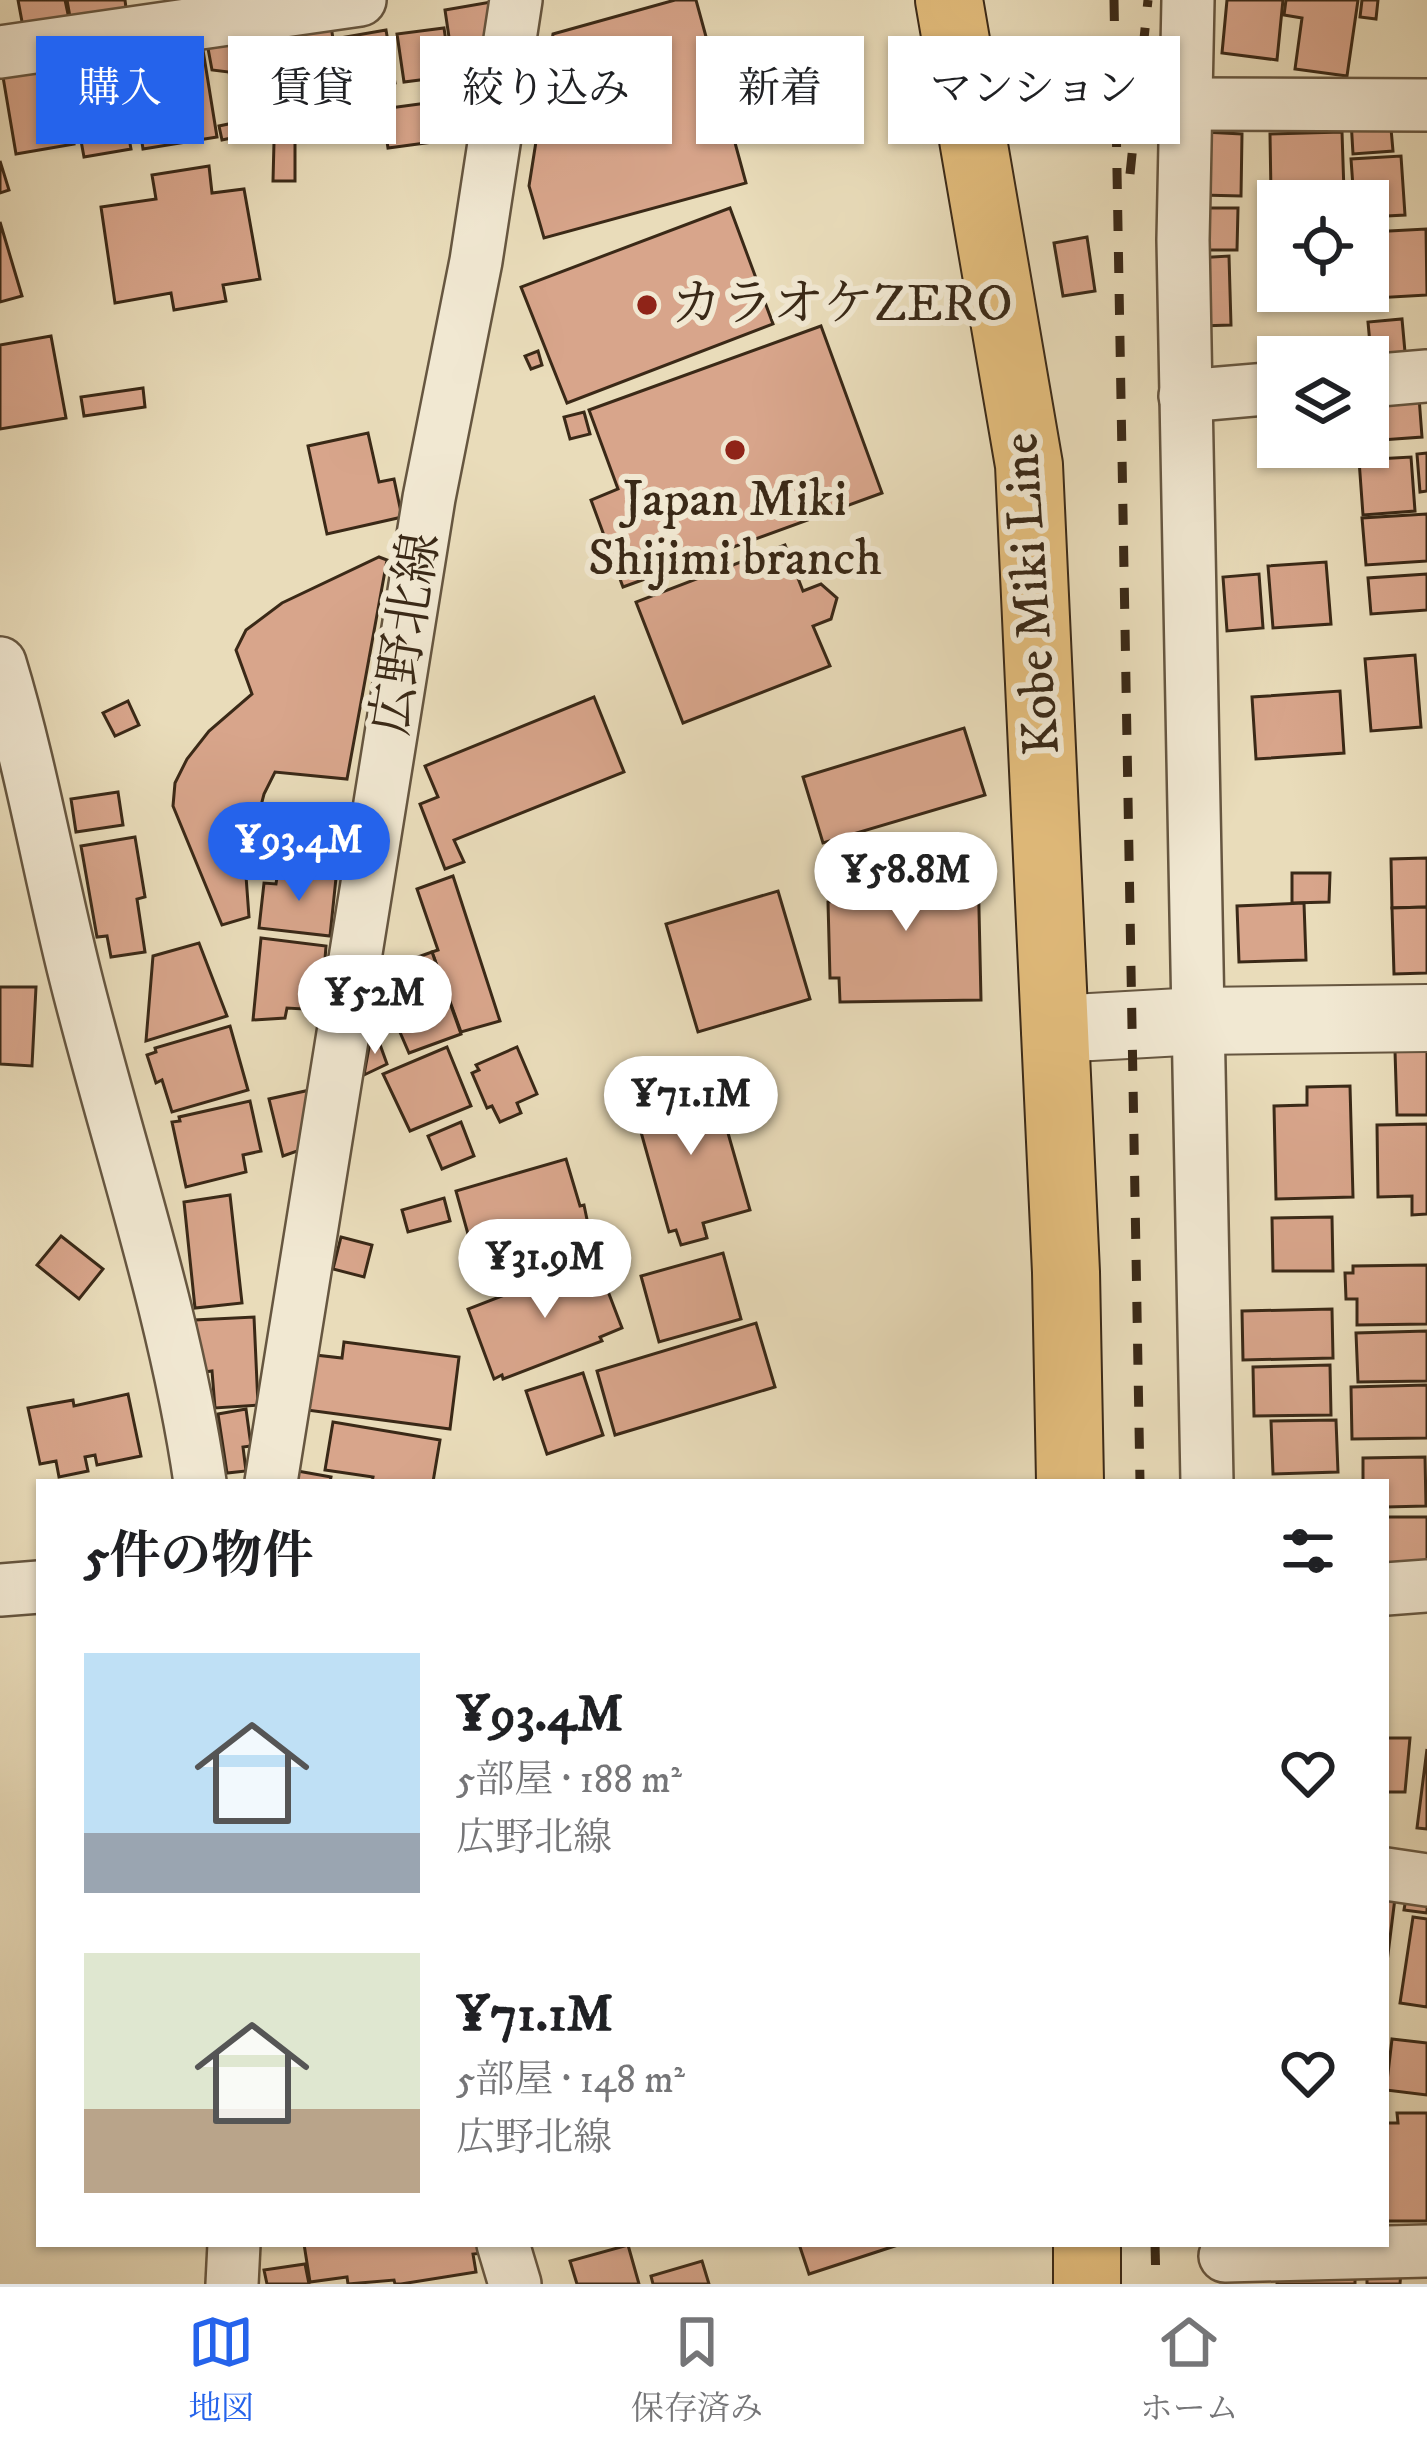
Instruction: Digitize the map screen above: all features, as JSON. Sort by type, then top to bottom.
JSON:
[{"type":"main road","name":"Kobe Miki Line","points":[[949,0],[1030,465],[1066,1272],[1070,1479]]},
{"type":"main road","points":[[1087,2247],[1088,2284]]},
{"type":"street","points":[[0,52],[360,0]]},
{"type":"street","name":"広野北線","points":[[272,1479],[425,521],[476,262],[516,0]]},
{"type":"street","points":[[1188,0],[1186,396],[1207,1479]]},
{"type":"street","points":[[1186,104],[1427,106]]},
{"type":"street","points":[[1389,379],[1427,376]]},
{"type":"street","points":[[1186,396],[1257,390]]},
{"type":"street","points":[[0,663],[22,737],[80,995],[188,1396],[200,1479]]},
{"type":"street","points":[[1055,1029],[1198,1021],[1427,1018]]},
{"type":"street","points":[[1389,1589],[1427,1586]]},
{"type":"street","points":[[0,1590],[36,1587]]},
{"type":"street","points":[[1389,1874],[1427,1880]]},
{"type":"street","points":[[232,2284],[233,2247]]},
{"type":"street","points":[[504,2247],[515,2284]]},
{"type":"street","points":[[1225,2261],[1427,2251]]},
{"type":"building","points":[[18,0],[65,0],[69,19],[23,27]]},
{"type":"building","points":[[67,0],[125,0],[126,8],[70,17]]},
{"type":"building","points":[[675,0],[696,0],[706,36],[696,36],[696,144],[735,144],[746,183],[544,238],[529,186],[536,144],[672,144],[672,36],[553,34]]},
{"type":"building","points":[[1227,0],[1283,0],[1277,60],[1222,53]]},
{"type":"building","points":[[1286,0],[1358,0],[1347,76],[1295,69],[1302,18],[1284,15]]},
{"type":"building","points":[[1362,0],[1378,0],[1376,19],[1360,17]]},
{"type":"building","points":[[491,2],[491,36],[449,36],[445,10]]},
{"type":"building","points":[[331,26],[333,36],[300,36],[299,31]]},
{"type":"building","points":[[444,28],[445,36],[420,36],[420,80],[404,82],[397,34]]},
{"type":"building","points":[[386,30],[387,36],[352,36]]},
{"type":"building","points":[[228,41],[228,72],[212,70],[207,43]]},
{"type":"building","points":[[204,56],[217,137],[204,139]]},
{"type":"building","points":[[36,69],[36,144],[74,144],[16,154],[2,71]]},
{"type":"building","points":[[420,104],[420,144],[388,148],[387,144],[396,144],[396,107]]},
{"type":"building","points":[[1390,117],[1393,151],[1353,154],[1351,120]]},
{"type":"building","points":[[228,124],[228,139],[222,140],[219,126]]},
{"type":"building","points":[[1204,132],[1242,134],[1241,196],[1201,195]]},
{"type":"building","points":[[1342,132],[1344,180],[1271,180],[1270,134]]},
{"type":"building","points":[[82,144],[130,144],[131,149],[84,157]]},
{"type":"building","points":[[274,144],[295,144],[295,181],[273,181]]},
{"type":"building","points":[[1401,156],[1405,215],[1389,216],[1389,180],[1352,180],[1351,159]]},
{"type":"building","points":[[0,161],[9,190],[0,193]]},
{"type":"building","points":[[209,166],[212,193],[244,189],[260,279],[223,285],[226,301],[174,310],[171,293],[115,303],[101,207],[156,199],[152,175]]},
{"type":"building","name":"カラオケZERO","points":[[730,208],[773,324],[567,403],[521,287]]},
{"type":"building","points":[[1202,208],[1238,208],[1237,250],[1202,250]]},
{"type":"building","points":[[0,222],[22,296],[0,302]]},
{"type":"building","points":[[1426,229],[1427,295],[1389,297],[1389,231]]},
{"type":"building","points":[[1087,237],[1095,291],[1063,296],[1054,243]]},
{"type":"building","points":[[1229,256],[1231,325],[1200,326],[1196,258]]},
{"type":"building","points":[[1402,319],[1405,352],[1389,353],[1389,336],[1369,336],[1368,322]]},
{"type":"building","name":"Japan Miki Shijimi branch","points":[[821,326],[882,493],[623,587],[591,500],[618,489],[589,410]]},
{"type":"building","points":[[51,336],[66,418],[0,429],[0,345]]},
{"type":"building","points":[[538,351],[542,365],[531,369],[525,356]]},
{"type":"building","points":[[143,388],[145,407],[84,416],[81,397]]},
{"type":"building","points":[[1419,397],[1422,437],[1389,439],[1389,399]]},
{"type":"building","points":[[584,412],[590,434],[570,439],[564,417]]},
{"type":"building","points":[[368,433],[379,482],[394,479],[402,517],[327,534],[308,446]]},
{"type":"building","points":[[1427,453],[1427,491],[1420,492],[1417,454]]},
{"type":"building","points":[[1411,457],[1415,511],[1363,515],[1360,468],[1389,468],[1389,458]]},
{"type":"building","points":[[1427,514],[1427,561],[1366,565],[1362,518]]},
{"type":"building","points":[[785,545],[803,591],[821,584],[837,598],[831,619],[813,626],[830,666],[683,723],[636,602]]},
{"type":"building","points":[[379,557],[387,560],[347,779],[275,772],[250,848],[249,917],[222,925],[173,806],[175,783],[209,731],[252,694],[236,650],[246,630],[282,603]]},
{"type":"building","points":[[1326,562],[1331,624],[1273,628],[1268,566]]},
{"type":"building","points":[[1259,574],[1263,628],[1227,631],[1223,577]]},
{"type":"building","points":[[1427,574],[1427,610],[1371,614],[1368,578]]},
{"type":"building","points":[[1415,655],[1421,727],[1371,731],[1365,659]]},
{"type":"building","points":[[1340,691],[1344,753],[1256,759],[1252,697]]},
{"type":"building","points":[[594,697],[624,772],[454,840],[464,862],[445,869],[420,804],[438,797],[425,766]]},
{"type":"building","points":[[128,701],[139,725],[115,736],[103,713]]},
{"type":"building","points":[[964,728],[985,795],[823,843],[803,777]]},
{"type":"building","points":[[118,792],[123,825],[76,832],[71,799]]},
{"type":"building","points":[[135,837],[145,897],[137,899],[145,952],[111,957],[107,936],[97,937],[81,846]]},
{"type":"building","points":[[1427,858],[1427,907],[1392,908],[1391,859]]},
{"type":"building","points":[[978,865],[981,1000],[840,1002],[839,978],[830,978],[828,902],[838,901],[837,869]]},
{"type":"building","points":[[278,871],[336,878],[330,936],[259,928],[264,883],[276,884]]},
{"type":"building","points":[[1292,873],[1330,873],[1329,902],[1292,903]]},
{"type":"building","points":[[453,876],[500,1021],[461,1032],[432,952],[438,950],[417,889]]},
{"type":"building","points":[[778,891],[810,999],[698,1032],[666,924]]},
{"type":"building","points":[[1304,903],[1306,960],[1239,962],[1237,906]]},
{"type":"building","points":[[1427,907],[1427,973],[1394,974],[1392,908]]},
{"type":"building","points":[[261,938],[326,946],[321,1010],[287,1008],[285,1018],[253,1020]]},
{"type":"building","points":[[199,943],[227,1016],[146,1041],[153,956]]},
{"type":"building","points":[[432,952],[461,1034],[409,1053],[396,1023],[387,1024],[381,1006],[390,999],[379,971]]},
{"type":"building","points":[[0,987],[36,987],[32,1066],[0,1064]]},
{"type":"building","points":[[230,1026],[248,1090],[172,1112],[162,1080],[156,1083],[147,1055],[156,1052],[155,1048]]},
{"type":"building","points":[[378,1039],[387,1064],[364,1075],[370,1042]]},
{"type":"building","points":[[447,1047],[471,1106],[410,1131],[383,1074]]},
{"type":"building","points":[[517,1047],[537,1094],[517,1103],[521,1113],[500,1122],[492,1106],[487,1108],[472,1073],[479,1070],[476,1065]]},
{"type":"building","points":[[1395,1051],[1427,1051],[1427,1115],[1397,1115]]},
{"type":"building","points":[[712,1077],[750,1210],[703,1223],[707,1238],[681,1245],[676,1230],[669,1232],[632,1100]]},
{"type":"building","points":[[1350,1086],[1353,1197],[1276,1199],[1274,1106],[1307,1105],[1307,1087]]},
{"type":"building","points":[[310,1090],[306,1148],[283,1156],[269,1099]]},
{"type":"building","points":[[250,1101],[261,1151],[243,1155],[246,1172],[186,1187],[172,1122]]},
{"type":"building","points":[[461,1122],[474,1156],[442,1169],[428,1136]]},
{"type":"building","points":[[1427,1124],[1427,1214],[1412,1215],[1412,1196],[1378,1197],[1377,1125]]},
{"type":"building","points":[[566,1159],[580,1206],[584,1205],[595,1258],[553,1270],[546,1245],[522,1251],[519,1240],[473,1252],[456,1191]]},
{"type":"building","points":[[230,1195],[242,1303],[195,1308],[184,1202]]},
{"type":"building","points":[[444,1198],[450,1221],[408,1232],[402,1210]]},
{"type":"building","points":[[1332,1217],[1333,1271],[1273,1271],[1272,1218]]},
{"type":"building","points":[[61,1236],[103,1269],[79,1299],[37,1265]]},
{"type":"building","points":[[341,1237],[372,1245],[364,1277],[333,1269]]},
{"type":"building","points":[[723,1253],[741,1319],[659,1342],[641,1276]]},
{"type":"building","points":[[596,1260],[622,1328],[600,1337],[602,1341],[494,1379],[468,1309]]},
{"type":"building","points":[[1427,1265],[1427,1324],[1357,1325],[1357,1299],[1346,1299],[1345,1273],[1353,1273],[1353,1266]]},
{"type":"building","points":[[1332,1309],[1333,1358],[1243,1360],[1242,1311]]},
{"type":"building","points":[[254,1317],[258,1405],[215,1408],[212,1371],[204,1372],[195,1320]]},
{"type":"building","points":[[756,1323],[775,1387],[615,1435],[597,1371]]},
{"type":"building","points":[[1427,1331],[1427,1381],[1358,1382],[1356,1333]]},
{"type":"building","points":[[344,1342],[459,1357],[450,1429],[307,1410],[315,1355],[342,1358]]},
{"type":"building","points":[[1330,1365],[1331,1415],[1254,1416],[1253,1367]]},
{"type":"building","points":[[583,1373],[603,1435],[547,1454],[526,1391]]},
{"type":"building","points":[[1427,1385],[1427,1438],[1352,1439],[1351,1387]]},
{"type":"building","points":[[128,1394],[141,1456],[97,1465],[95,1455],[85,1457],[88,1471],[59,1477],[56,1461],[40,1464],[28,1408],[73,1400],[74,1406]]},
{"type":"building","points":[[246,1409],[251,1446],[243,1447],[246,1471],[227,1473],[218,1414]]},
{"type":"building","points":[[1336,1420],[1338,1472],[1273,1474],[1271,1421]]},
{"type":"building","points":[[333,1422],[440,1440],[434,1479],[373,1479],[325,1470]]},
{"type":"building","points":[[1425,1457],[1426,1506],[1389,1507],[1389,1479],[1363,1479],[1363,1458]]},
{"type":"building","points":[[292,1470],[331,1477],[331,1479],[291,1479]]},
{"type":"building","points":[[1389,1517],[1427,1517],[1427,1573],[1389,1574]]},
{"type":"building","points":[[1389,1738],[1410,1738],[1405,1792],[1389,1792]]},
{"type":"building","points":[[1427,1749],[1427,1829],[1417,1828]]},
{"type":"building","points":[[1409,1880],[1427,1883],[1427,1913],[1404,1910]]},
{"type":"building","points":[[1389,1889],[1396,1890],[1389,1946]]},
{"type":"building","points":[[1413,1917],[1427,1919],[1427,2007],[1400,2003]]},
{"type":"building","points":[[1392,2039],[1427,2043],[1427,2095],[1389,2090]]},
{"type":"building","points":[[1397,2113],[1427,2113],[1427,2221],[1389,2221],[1389,2123],[1398,2123]]},
{"type":"building","points":[[304,2247],[483,2247],[484,2253],[473,2254],[476,2272],[401,2284],[394,2280],[348,2284],[347,2277],[310,2282]]},
{"type":"building","points":[[629,2247],[639,2284],[577,2284],[570,2261]]},
{"type":"building","points":[[800,2247],[892,2247],[809,2274]]},
{"type":"building","points":[[702,2261],[709,2284],[653,2284],[651,2276]]},
{"type":"building","points":[[305,2264],[309,2284],[267,2284],[264,2270]]},
{"type":"building","points":[[1367,2270],[1401,2270],[1400,2284],[1367,2284]]},
{"type":"building","points":[[1355,2271],[1355,2284],[1277,2284],[1278,2272]]},
{"type":"railway","points":[[1114,0],[1140,1479]]},
{"type":"railway","points":[[1130,174],[1148,0]]},
{"type":"railway","points":[[1155,2247],[1156,2284]]},
{"type":"place","name":"カラオケZERO","points":[[647,305]]},
{"type":"place","name":"Japan Miki Shijimi branch","points":[[735,450]]}]
